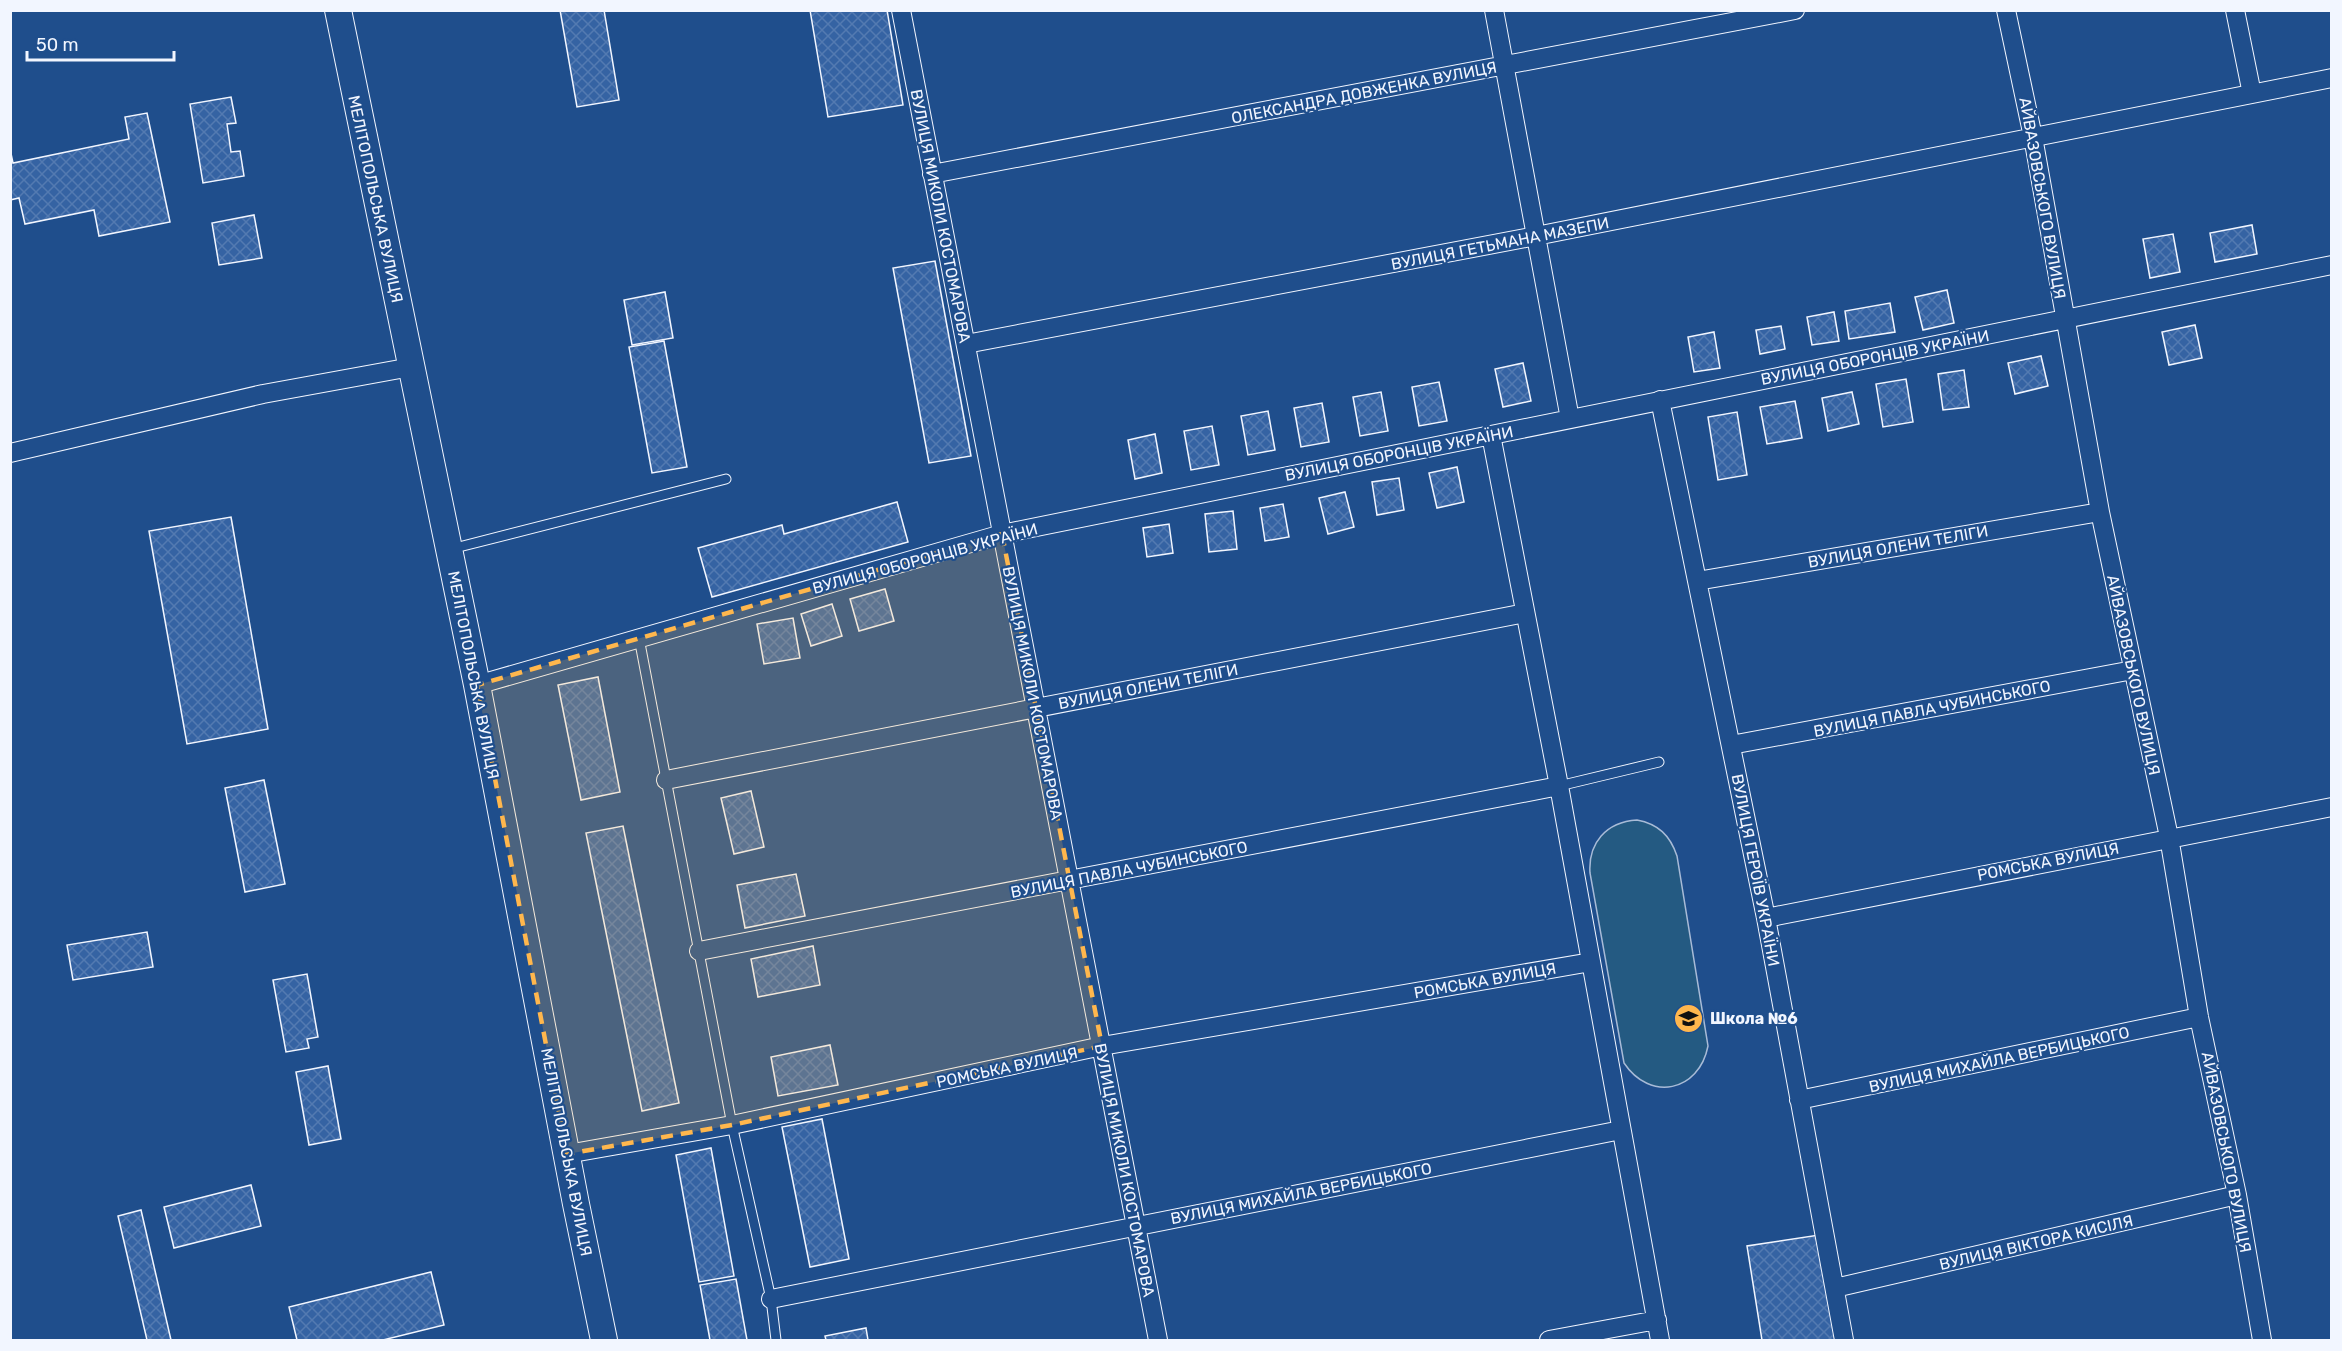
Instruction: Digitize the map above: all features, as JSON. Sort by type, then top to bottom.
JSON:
[{"type":"main road","name":"МЕЛІТОПОЛЬСЬКА ВУЛИЦЯ","points":[[338,10],[477,685],[604,1341]]},
{"type":"street","name":"ВУЛИЦЯ МИКОЛИ КОСТОМАРОВА","points":[[901,10],[1158,1341]]},
{"type":"street","points":[[1494,10],[1570,419]]},
{"type":"street","name":"ОЛЕКСАНДРА ДОВЖЕНКА ВУЛИЦЯ","points":[[932,174],[1795,10]]},
{"type":"street","name":"АЙВАЗОВСЬКОГО ВУЛИЦЯ","points":[[2006,10],[2033,137],[2100,512],[2169,837],[2199,1017],[2237,1195],[2262,1341]]},
{"type":"street","points":[[2235,10],[2252,93]]},
{"type":"street","name":"ВУЛИЦЯ ГЕТЬМАНА МАЗЕПИ","points":[[966,344],[1536,237],[2331,78]]},
{"type":"street","name":"ВУЛИЦЯ ОБОРОНЦІВ УКРАЇНИ","points":[[477,685],[1002,534],[2331,265]]},
{"type":"street","points":[[10,453],[263,394],[411,367]]},
{"type":"street","name":"ВУЛИЦЯ ГЕРОЇВ УКРАЇНИ","points":[[1660,400],[1766,918],[1844,1341]]},
{"type":"street","points":[[1491,435],[1559,786],[1660,1341]]},
{"type":"street","name":"ВУЛИЦЯ ОЛЕНИ ТЕЛІГИ","points":[[1697,581],[2100,512]]},
{"type":"street","name":"ВУЛИЦЯ ОЛЕНИ ТЕЛІГИ","points":[[666,780],[1525,613]]},
{"type":"street","name":"ВУЛИЦЯ ПАВЛА ЧУБИНСЬКОГО","points":[[1731,745],[2133,670]]},
{"type":"street","name":"ВУЛИЦЯ ПАВЛА ЧУБИНСЬКОГО","points":[[699,951],[1559,786]]},
{"type":"street","name":"РОМСЬКА ВУЛИЦЯ","points":[[1766,918],[2331,807]]},
{"type":"street","name":"РОМСЬКА ВУЛИЦЯ","points":[[567,1154],[732,1125],[1102,1046],[1591,962]]},
{"type":"street","name":"ВУЛИЦЯ МИХАЙЛА ВЕРБИЦЬКОГО","points":[[1799,1100],[2199,1017]]},
{"type":"street","name":"ВУЛИЦЯ МИХАЙЛА ВЕРБИЦЬКОГО","points":[[771,1299],[1621,1130]]},
{"type":"street","name":"ВУЛИЦЯ ВІКТОРА КИСІЛЯ","points":[[1835,1288],[2237,1195]]},
{"type":"street","points":[[1549,1341],[1657,1320]]},
{"type":"lane","points":[[449,550],[726,479]]},
{"type":"lane","points":[[639,638],[732,1125],[771,1299],[776,1341]]},
{"type":"lane","points":[[1559,786],[1659,762]]},
{"type":"highlighted area","points":[[1002,534],[1102,1046],[732,1125],[567,1154],[477,685]]},
{"type":"shaded area","points":[[1637,820],[1651,824],[1667,836],[1677,856],[1708,1046],[1703,1062],[1695,1074],[1684,1082],[1672,1086],[1660,1087],[1647,1083],[1635,1075],[1624,1063],[1590,873],[1592,852],[1601,836],[1616,825]]},
{"type":"building","points":[[560,10],[604,10],[619,100],[577,107]]},
{"type":"building","points":[[810,10],[887,10],[903,105],[828,117]]},
{"type":"building","points":[[231,97],[236,123],[227,124],[231,152],[240,151],[244,176],[203,183],[190,104]]},
{"type":"building","points":[[147,113],[170,222],[99,236],[94,210],[25,224],[19,198],[10,200],[10,149],[13,163],[129,139],[125,117]]},
{"type":"building","points":[[254,215],[262,258],[219,265],[212,223]]},
{"type":"building","points":[[2252,225],[2257,254],[2215,262],[2210,233]]},
{"type":"building","points":[[2173,234],[2180,272],[2150,278],[2143,239]]},
{"type":"building","points":[[935,261],[971,456],[929,463],[893,268]]},
{"type":"building","points":[[1947,290],[1954,323],[1923,330],[1915,297]]},
{"type":"building","points":[[665,292],[673,338],[632,345],[624,300]]},
{"type":"building","points":[[1890,303],[1895,332],[1849,339],[1845,311]]},
{"type":"building","points":[[1834,312],[1839,341],[1812,345],[1807,317]]},
{"type":"building","points":[[2195,325],[2202,358],[2169,365],[2162,332]]},
{"type":"building","points":[[1781,326],[1785,349],[1760,354],[1756,330]]},
{"type":"building","points":[[1714,332],[1720,368],[1694,372],[1688,337]]},
{"type":"building","points":[[664,341],[687,467],[652,473],[629,347]]},
{"type":"building","points":[[2041,356],[2048,386],[2015,394],[2008,363]]},
{"type":"building","points":[[1523,363],[1531,401],[1503,407],[1495,369]]},
{"type":"building","points":[[1964,370],[1969,407],[1943,410],[1938,374]]},
{"type":"building","points":[[1906,379],[1913,422],[1883,427],[1876,384]]},
{"type":"building","points":[[1439,382],[1447,421],[1419,426],[1412,387]]},
{"type":"building","points":[[1381,392],[1388,431],[1360,436],[1353,397]]},
{"type":"building","points":[[1852,392],[1859,424],[1828,431],[1822,398]]},
{"type":"building","points":[[1795,401],[1802,438],[1767,444],[1760,407]]},
{"type":"building","points":[[1322,403],[1329,442],[1301,447],[1294,408]]},
{"type":"building","points":[[1268,411],[1275,450],[1248,455],[1241,416]]},
{"type":"building","points":[[1737,412],[1747,475],[1718,480],[1708,417]]},
{"type":"building","points":[[1212,426],[1219,465],[1191,470],[1184,431]]},
{"type":"building","points":[[1155,434],[1162,473],[1135,479],[1128,440]]},
{"type":"building","points":[[1457,467],[1464,502],[1437,508],[1429,473]]},
{"type":"building","points":[[1399,478],[1404,510],[1377,515],[1372,482]]},
{"type":"building","points":[[1345,492],[1354,527],[1328,534],[1319,498]]},
{"type":"building","points":[[897,502],[908,542],[712,597],[698,548],[782,525],[784,534]]},
{"type":"building","points":[[1283,504],[1289,537],[1265,541],[1260,508]]},
{"type":"building","points":[[1233,511],[1237,549],[1209,552],[1205,514]]},
{"type":"building","points":[[231,517],[268,729],[187,744],[149,531]]},
{"type":"building","points":[[1169,524],[1173,553],[1147,557],[1143,528]]},
{"type":"building","points":[[885,589],[894,621],[859,631],[850,599]]},
{"type":"building","points":[[832,604],[842,636],[811,646],[801,614]]},
{"type":"building","points":[[793,618],[800,658],[764,664],[757,624]]},
{"type":"building","points":[[598,677],[620,792],[581,800],[558,685]]},
{"type":"building","points":[[264,780],[285,884],[245,892],[225,788]]},
{"type":"building","points":[[751,791],[764,847],[734,854],[721,798]]},
{"type":"building","points":[[623,826],[679,1103],[642,1111],[586,833]]},
{"type":"building","points":[[796,874],[805,916],[745,928],[737,885]]},
{"type":"building","points":[[147,932],[153,967],[73,980],[67,945]]},
{"type":"building","points":[[813,946],[820,985],[758,997],[751,959]]},
{"type":"building","points":[[307,974],[318,1037],[307,1039],[309,1048],[286,1052],[273,980]]},
{"type":"building","points":[[830,1045],[838,1085],[778,1096],[771,1057]]},
{"type":"building","points":[[328,1066],[341,1139],[309,1145],[296,1072]]},
{"type":"building","points":[[822,1119],[849,1259],[810,1267],[782,1127]]},
{"type":"building","points":[[711,1148],[734,1276],[699,1282],[676,1155]]},
{"type":"building","points":[[251,1185],[261,1226],[174,1248],[164,1207]]},
{"type":"building","points":[[141,1210],[171,1340],[147,1340],[118,1216]]},
{"type":"building","points":[[1819,1235],[1835,1340],[1762,1340],[1747,1246]]},
{"type":"building","points":[[431,1272],[444,1325],[383,1340],[297,1340],[289,1307]]},
{"type":"building","points":[[736,1279],[747,1340],[710,1340],[700,1285]]},
{"type":"building","points":[[866,1328],[868,1340],[826,1340],[825,1336]]},
{"type":"place","name":"Школа №6","points":[[1689,1018]]}]
